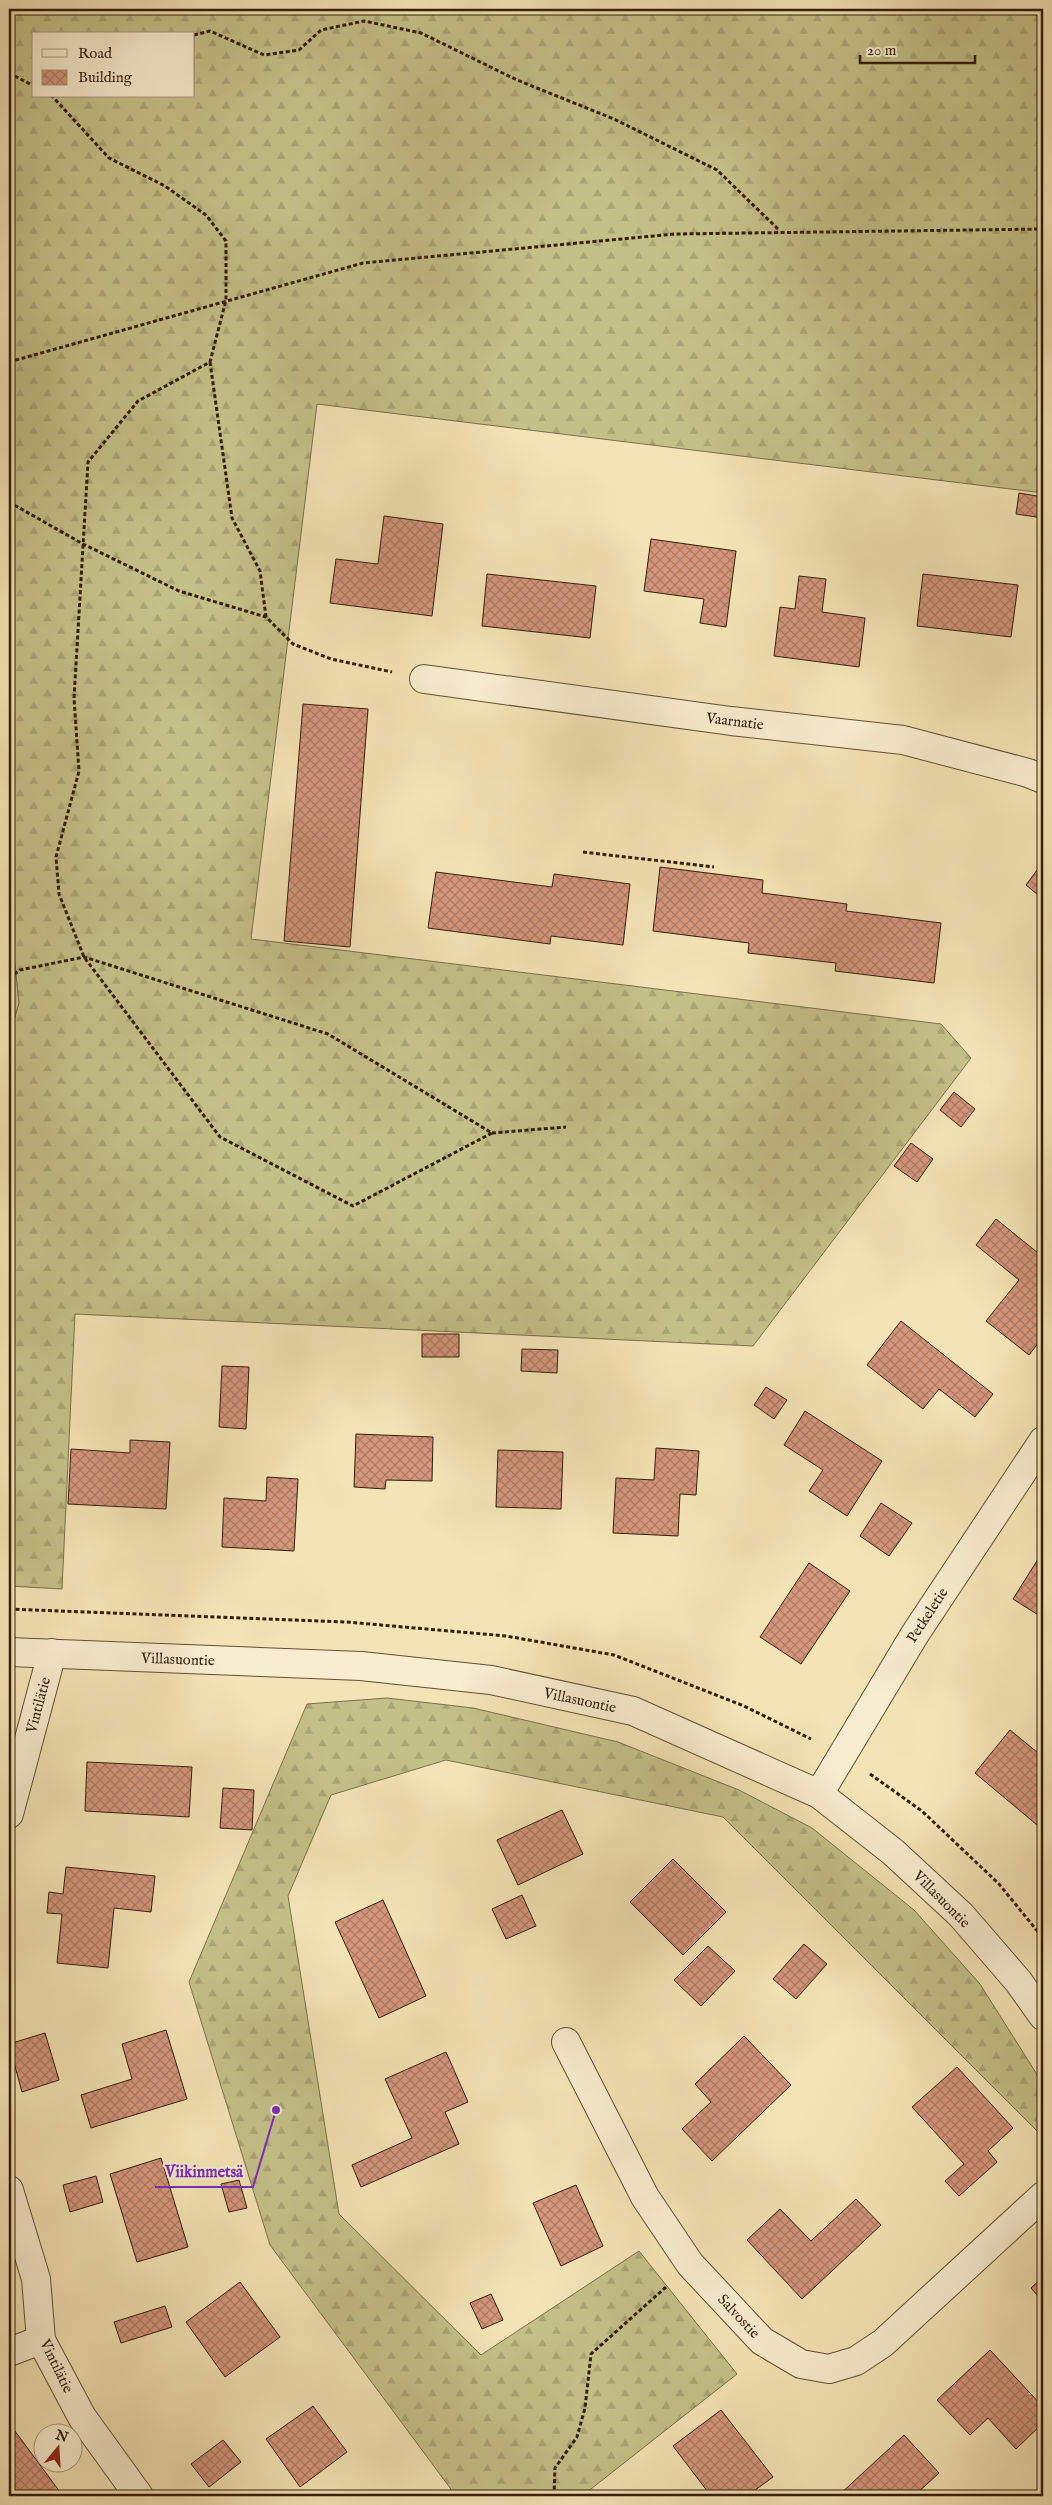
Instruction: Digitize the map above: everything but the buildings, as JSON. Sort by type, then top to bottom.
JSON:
[{"type":"street","name":"Vaarnatie","points":[[424,679],[731,721],[903,740],[1028,773],[1043,779]]},
{"type":"street","name":"Petkeletie","points":[[819,1794],[915,1634],[1043,1441]]},
{"type":"street","name":"Villasuontie","points":[[9,1652],[361,1666],[491,1680],[633,1711],[819,1794],[893,1852],[960,1915],[1018,1981],[1043,2016]]},
{"type":"street","name":"Vintilätie","points":[[9,1814],[52,1653]]},
{"type":"street","name":"Salvostie","points":[[566,2042],[645,2197],[690,2264],[762,2341],[801,2364],[829,2369],[856,2361],[883,2343],[1043,2196]]},
{"type":"street","name":"Vintilätie","points":[[9,2190],[36,2278],[42,2340],[82,2417],[139,2496]]},
{"type":"street","points":[[9,2352],[42,2340]]},
{"type":"path","points":[[195,34],[210,31],[264,55],[299,50],[321,30],[364,21],[421,33],[517,80],[614,120],[717,170],[780,231]]},
{"type":"path","points":[[9,73],[32,85]]},
{"type":"path","points":[[54,98],[109,158],[165,186],[206,215],[226,240],[226,300],[210,362],[232,518],[260,571],[266,617]]},
{"type":"path","points":[[9,362],[363,263],[675,234],[780,231],[1043,229]]},
{"type":"path","points":[[210,362],[138,401],[88,462],[74,698],[79,771],[56,857],[59,894],[84,957],[220,1137],[353,1206],[492,1133],[566,1127]]},
{"type":"path","points":[[9,502],[83,544],[179,591],[266,617],[293,644],[331,659],[424,679]]},
{"type":"path","points":[[583,852],[714,867]]},
{"type":"path","points":[[9,978],[20,970],[84,957],[328,1034],[492,1133]]},
{"type":"path","points":[[554,2496],[555,2468],[577,2438],[585,2408],[591,2354],[690,2264]]},
{"type":"green space","points":[[9,9],[1025,9],[1043,11],[1043,493],[317,404],[251,939],[941,1024],[971,1058],[753,1346],[75,1314],[62,1589],[9,1586],[9,1036],[19,1003],[9,910]]},
{"type":"green space","points":[[9,910],[19,1003],[9,1036]]},
{"type":"green space","points":[[387,1698],[473,1708],[618,1742],[739,1790],[812,1828],[914,1910],[980,1984],[1043,2084],[1043,2137],[723,1817],[446,1760],[331,1795],[288,1896],[339,2214],[481,2355],[639,2251],[737,2374],[582,2496],[456,2496],[270,2245],[189,1982],[307,1704]]},
{"type":"place","name":"Viikinmetsä","points":[[276,2110]]}]
